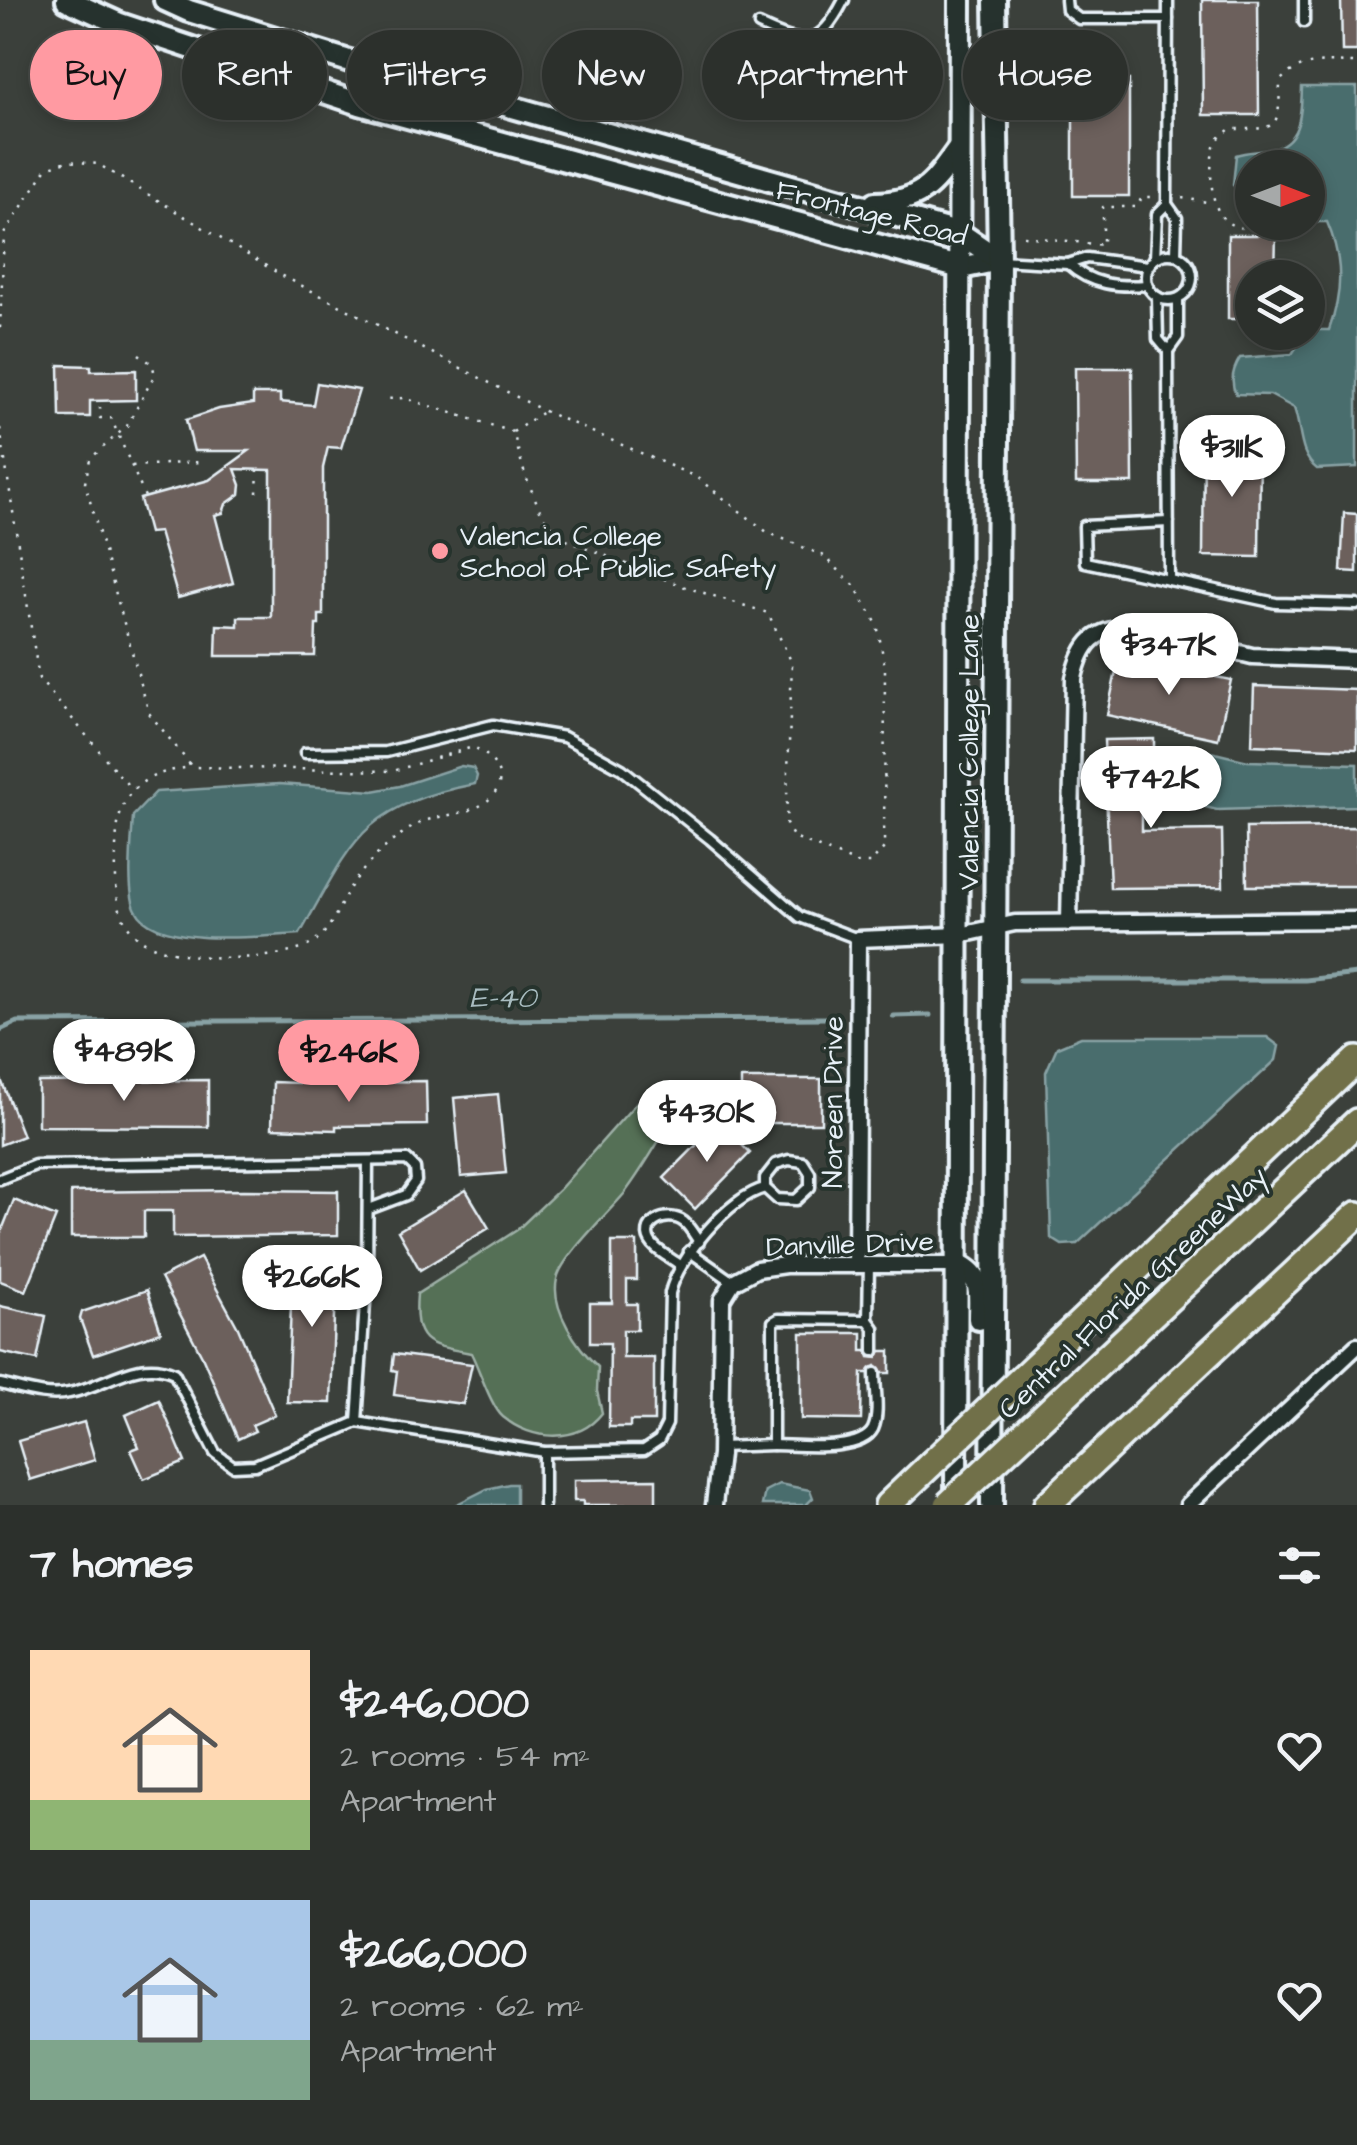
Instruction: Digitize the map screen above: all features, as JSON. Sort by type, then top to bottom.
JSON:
[{"type":"highway","points":[[888,1505],[1357,1060]]},
{"type":"highway","name":"Central Florida GreeneWay","points":[[948,1505],[1357,1122]]},
{"type":"highway","points":[[1047,1505],[1357,1215]]},
{"type":"street","name":"Frontage Road","points":[[66,0],[120,24],[360,104],[961,268],[1000,260]]},
{"type":"street","name":"Frontage Road","points":[[165,0],[346,60],[961,234],[1000,260]]},
{"type":"street","name":"Valencia College Lane","points":[[956,1505],[960,0]]},
{"type":"street","name":"Valencia College Lane","points":[[992,1505],[1000,260],[996,0]]},
{"type":"street","points":[[852,203],[898,202],[925,192],[959,148]]},
{"type":"street","points":[[1070,923],[1074,678],[1080,651],[1092,639],[1119,628],[1134,627],[1252,656],[1357,660]]},
{"type":"street","points":[[858,939],[960,935],[994,926],[1070,923],[1357,920]]},
{"type":"street","name":"Noreen Drive","points":[[858,939],[862,1265]]},
{"type":"street","points":[[958,1265],[972,1272],[978,1285],[980,1356],[992,1378]]},
{"type":"street","name":"Danville Drive","points":[[714,1505],[720,1447],[719,1335],[722,1300],[733,1282],[757,1269],[958,1265]]},
{"type":"street","points":[[1188,1505],[1357,1346]]},
{"type":"lane","points":[[758,24],[786,38],[812,40],[832,24],[844,0]]},
{"type":"lane","points":[[1066,0],[1067,10],[1079,18],[1168,19]]},
{"type":"lane","points":[[1168,0],[1166,204],[1176,218],[1176,254]]},
{"type":"lane","points":[[1304,0],[1304,22]]},
{"type":"lane","points":[[1147,286],[1157,214],[1166,204]]},
{"type":"lane","points":[[1000,260],[1068,264],[1087,258],[1152,262],[1163,254],[1176,254],[1188,262],[1192,276],[1189,290],[1178,299],[1156,297]]},
{"type":"lane","points":[[1068,264],[1081,276],[1108,285],[1147,286],[1156,297],[1158,338],[1168,352]]},
{"type":"lane","points":[[1169,580],[1168,352],[1178,337],[1178,299]]},
{"type":"lane","points":[[1170,522],[1084,526],[1085,562],[1276,603],[1357,605]]},
{"type":"lane","points":[[305,753],[386,752],[493,726],[564,736],[622,769],[800,918],[858,939]]},
{"type":"lane","points":[[0,1179],[35,1165],[407,1160],[415,1168],[416,1180],[406,1194],[368,1209]]},
{"type":"lane","points":[[357,1422],[368,1161]]},
{"type":"lane","points":[[803,1162],[810,1173],[810,1187],[796,1200],[778,1199],[765,1188],[765,1178],[776,1164],[803,1162]]},
{"type":"lane","points":[[0,1384],[42,1394],[69,1394],[146,1366],[162,1367],[174,1372],[216,1454],[232,1466],[255,1464],[357,1422],[544,1452],[644,1450],[659,1440],[667,1424],[670,1293],[674,1273],[738,1202],[754,1190],[765,1188]]},
{"type":"lane","points":[[680,1265],[652,1244],[648,1231],[651,1225],[661,1217],[678,1218],[699,1242]]},
{"type":"lane","points":[[689,1252],[733,1282]]},
{"type":"lane","points":[[862,1265],[868,1320]]},
{"type":"lane","points":[[773,1445],[773,1322],[868,1320],[874,1328],[874,1351]]},
{"type":"lane","points":[[720,1447],[848,1445],[864,1438],[872,1430],[876,1414],[874,1373]]},
{"type":"lane","points":[[544,1452],[544,1505]]},
{"type":"path","points":[[1235,226],[1220,216],[1214,203],[1214,148],[1224,134],[1230,129],[1264,129],[1273,124],[1279,117],[1280,80],[1292,68],[1305,63],[1357,63]]},
{"type":"path","points":[[0,328],[4,234],[47,168],[68,160],[98,164],[281,275],[544,411],[696,477],[768,532],[824,556],[854,585],[877,624],[886,667],[884,848],[871,862],[857,864],[794,838],[786,824],[792,663],[768,613],[682,586],[564,539],[544,517],[525,475],[513,432]]},
{"type":"path","points":[[1024,236],[1103,246],[1103,207],[1137,207],[1142,197],[1156,197]]},
{"type":"path","points":[[1176,198],[1214,203]]},
{"type":"path","points":[[139,354],[152,364],[155,374],[128,426],[90,459],[85,483],[148,713],[192,767]]},
{"type":"path","points":[[386,399],[404,398],[513,432]]},
{"type":"path","points":[[100,407],[100,418],[111,418],[144,498]]},
{"type":"path","points":[[513,432],[544,411]]},
{"type":"path","points":[[0,428],[39,679],[132,790]]},
{"type":"path","points":[[131,466],[201,462]]},
{"type":"path","points":[[257,493],[258,470]]},
{"type":"path","points":[[473,746],[485,752],[500,778],[496,792],[484,802],[466,811],[436,815],[413,826],[377,853],[317,941],[299,951],[268,956],[164,951],[143,941],[124,924],[116,890],[115,842],[120,810],[145,778],[164,770],[192,767],[393,771],[473,746]]},
{"type":"green space","points":[[639,1100],[678,1109],[624,1194],[576,1248],[557,1279],[562,1315],[574,1339],[598,1367],[597,1391],[602,1413],[592,1423],[568,1434],[554,1436],[527,1431],[499,1412],[471,1353],[434,1344],[421,1333],[417,1294],[517,1230],[559,1190]]},
{"type":"water","points":[[1302,87],[1357,87],[1357,467],[1317,469],[1303,449],[1294,408],[1270,395],[1236,394],[1233,385],[1240,358],[1325,350],[1325,330],[1329,330],[1337,302],[1339,276],[1332,236],[1325,222],[1325,150],[1268,150],[1287,142],[1300,118]]},
{"type":"water","points":[[1198,749],[1248,761],[1357,764],[1357,806],[1217,810],[1198,805]]},
{"type":"water","points":[[461,766],[473,768],[475,784],[407,804],[365,832],[334,874],[300,934],[237,938],[186,935],[147,922],[136,910],[130,878],[133,816],[156,792],[279,784],[373,791]]},
{"type":"water","points":[[1081,1037],[1267,1037],[1279,1046],[1276,1060],[1077,1244],[1062,1245],[1051,1238],[1046,1072],[1057,1047]]},
{"type":"water","points":[[516,1484],[516,1505],[455,1505],[487,1489]]},
{"type":"water","points":[[779,1484],[810,1490],[813,1498],[806,1505],[762,1505],[765,1491]]},
{"type":"building","points":[[1202,0],[1258,0],[1259,115],[1203,115]]},
{"type":"building","points":[[1341,0],[1357,0],[1357,51],[1342,51]]},
{"type":"building","points":[[1129,80],[1129,196],[1073,196],[1073,120],[1128,120]]},
{"type":"building","points":[[1228,235],[1235,235],[1235,240],[1276,240],[1275,260],[1235,260],[1235,319],[1228,319]]},
{"type":"building","points":[[59,365],[91,366],[91,371],[136,370],[136,400],[90,401],[90,417],[60,417]]},
{"type":"building","points":[[1075,368],[1132,368],[1133,483],[1076,483]]},
{"type":"building","points":[[317,383],[359,390],[341,448],[328,447],[323,468],[323,615],[319,615],[316,625],[315,656],[216,656],[217,625],[238,626],[238,617],[271,617],[271,470],[235,469],[240,494],[226,504],[223,513],[215,515],[233,583],[178,598],[159,532],[149,533],[140,499],[209,480],[249,451],[194,451],[186,420],[219,409],[253,404],[253,394],[280,394],[280,402],[313,405]]},
{"type":"building","points":[[1204,443],[1260,444],[1259,557],[1203,556]]},
{"type":"building","points":[[1344,513],[1357,514],[1357,572],[1341,571]]},
{"type":"building","points":[[1119,657],[1231,680],[1218,739],[1107,715]]},
{"type":"building","points":[[1254,686],[1357,690],[1357,749],[1252,745]]},
{"type":"building","points":[[1154,739],[1154,772],[1142,772],[1142,831],[1222,830],[1223,887],[1110,888],[1104,740]]},
{"type":"building","points":[[1357,827],[1357,886],[1247,886],[1246,828]]},
{"type":"building","points":[[0,1077],[23,1136],[0,1145]]},
{"type":"building","points":[[741,1079],[821,1079],[821,1123],[741,1123]]},
{"type":"building","points":[[208,1080],[208,1127],[38,1126],[38,1082]]},
{"type":"building","points":[[426,1081],[427,1125],[336,1126],[336,1130],[272,1128],[273,1082],[357,1085]]},
{"type":"building","points":[[498,1094],[506,1173],[461,1177],[454,1098]]},
{"type":"building","points":[[719,1122],[750,1153],[695,1209],[664,1178]]},
{"type":"building","points":[[466,1190],[489,1228],[420,1270],[398,1231]]},
{"type":"building","points":[[338,1191],[338,1235],[173,1237],[173,1211],[144,1211],[144,1237],[71,1237],[71,1192]]},
{"type":"building","points":[[14,1200],[56,1217],[26,1291],[0,1281],[0,1235]]},
{"type":"building","points":[[612,1242],[637,1242],[637,1280],[627,1280],[627,1304],[637,1304],[637,1330],[623,1330],[623,1358],[654,1358],[654,1421],[630,1421],[630,1427],[609,1427],[610,1343],[590,1343],[590,1303],[612,1303]]},
{"type":"building","points":[[293,1257],[336,1258],[331,1403],[287,1402]]},
{"type":"building","points":[[200,1258],[238,1328],[275,1415],[252,1425],[255,1431],[238,1439],[202,1356],[161,1278]]},
{"type":"building","points":[[147,1290],[161,1332],[93,1355],[80,1319],[82,1312]]},
{"type":"building","points":[[0,1306],[46,1316],[37,1360],[0,1352]]},
{"type":"building","points":[[801,1333],[862,1333],[862,1351],[867,1351],[869,1357],[877,1358],[881,1351],[890,1351],[890,1373],[882,1373],[876,1366],[862,1373],[861,1420],[801,1419]]},
{"type":"building","points":[[394,1354],[472,1364],[463,1404],[394,1395]]},
{"type":"building","points":[[159,1400],[185,1462],[144,1479],[131,1450],[139,1447],[126,1415]]},
{"type":"building","points":[[84,1422],[95,1460],[30,1480],[18,1441]]},
{"type":"building","points":[[656,1479],[656,1505],[583,1505],[583,1501],[574,1501],[574,1480]]},
{"type":"waterway","name":"E-40","points":[[1020,980],[1305,980],[1357,974]]},
{"type":"waterway","name":"E-40","points":[[893,1016],[930,1015]]},
{"type":"waterway","name":"E-40","points":[[0,1030],[17,1022],[828,1018]]},
{"type":"place","name":"Valencia College School of Public Safety","points":[[440,551]]}]
